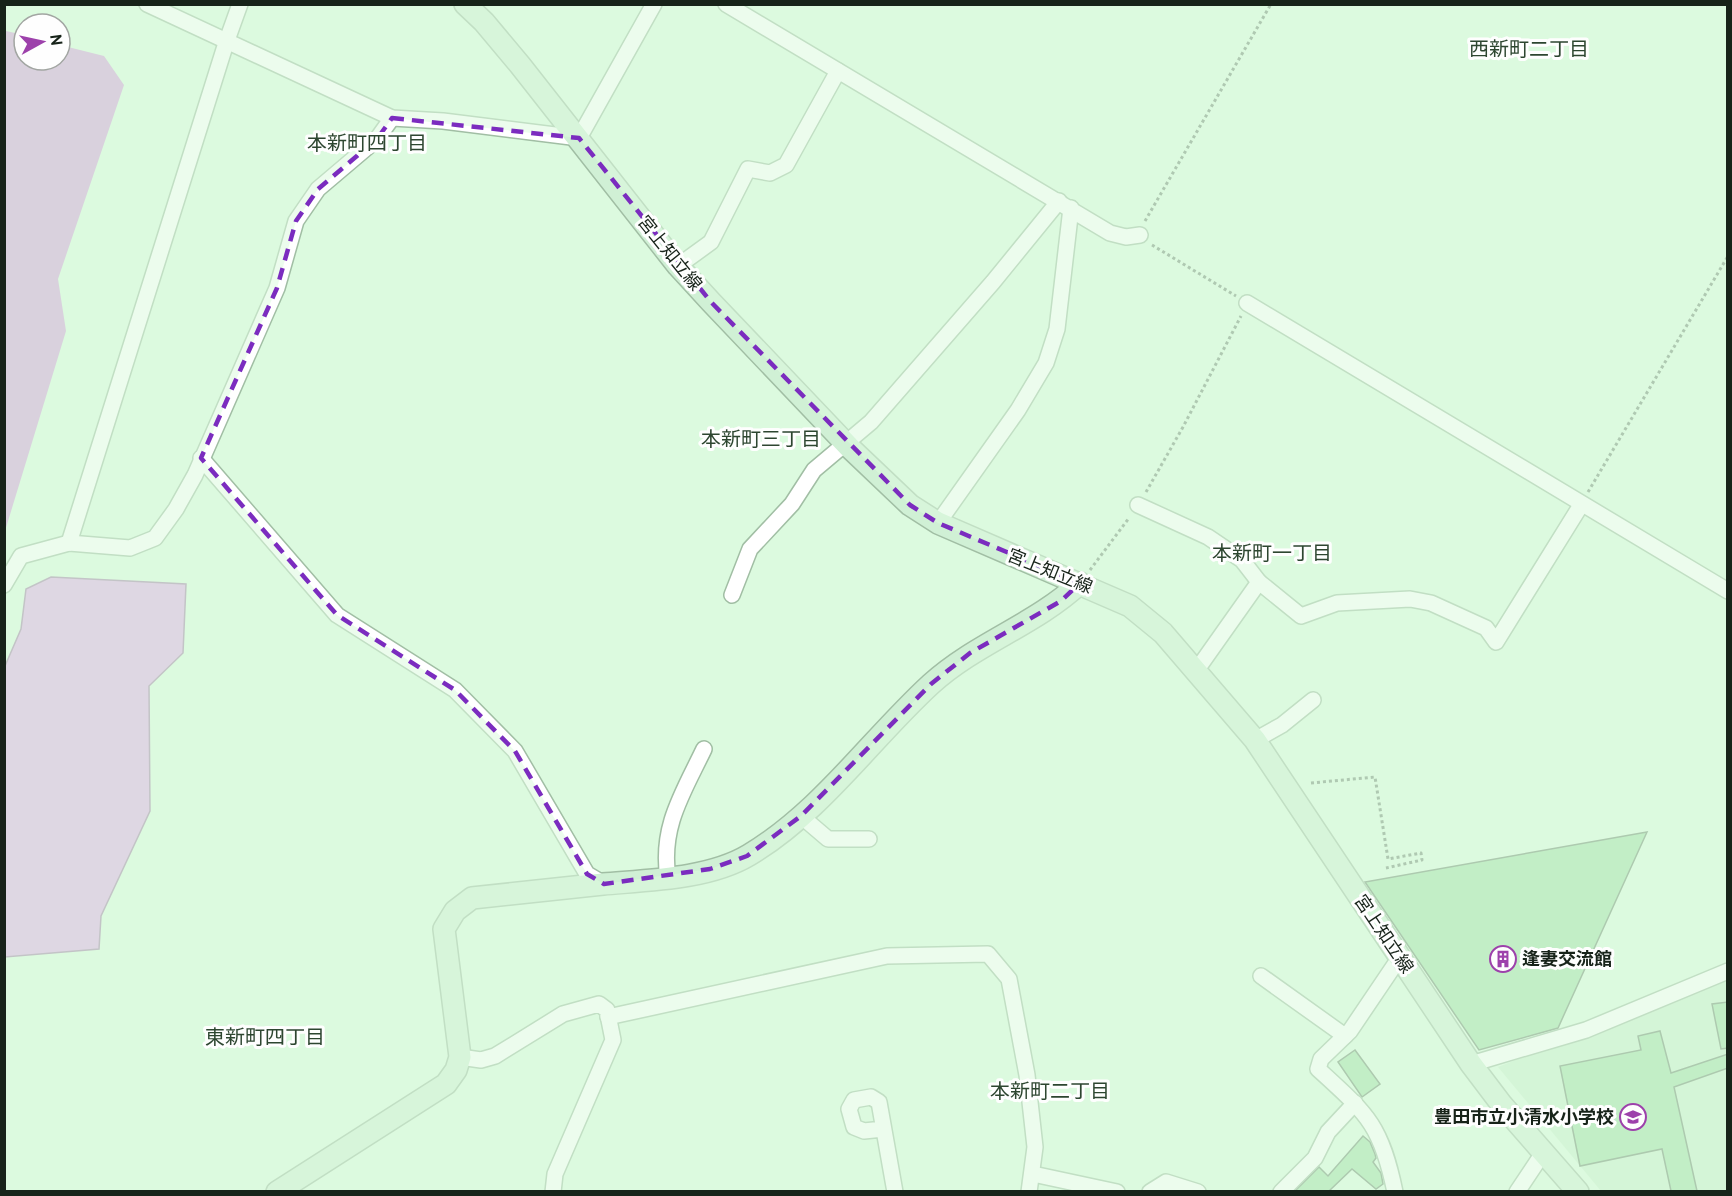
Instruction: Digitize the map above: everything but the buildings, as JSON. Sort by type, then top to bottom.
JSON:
[{"type":"main road","name":"宮上知立線","points":[[465,4],[499,39],[678,266],[847,443],[910,505],[938,523],[1030,564],[1080,583],[1138,611],[1163,633],[1255,741],[1471,1064],[1543,1153],[1578,1191]]},
{"type":"main road","points":[[277,1191],[446,1084],[456,1070],[460,1057],[444,929],[454,910],[472,898],[668,878],[710,869],[747,856],[801,816],[931,684],[970,653],[1053,606],[1080,583]]},
{"type":"street","points":[[147,4],[226,43],[392,118],[442,121],[579,138],[630,52],[654,4]]},
{"type":"street","points":[[69,543],[240,4]]},
{"type":"street","points":[[726,4],[1110,233],[1126,237],[1140,235]]},
{"type":"street","points":[[678,266],[711,242],[748,169],[770,173],[786,165],[838,71]]},
{"type":"street","points":[[4,585],[21,556],[69,543],[130,549],[155,538],[176,509],[201,458],[277,288],[296,221],[318,189],[377,139],[392,118]]},
{"type":"street","points":[[732,595],[750,549],[792,504],[814,470],[871,422],[1065,205]]},
{"type":"street","points":[[938,523],[1023,402],[1046,363],[1057,328],[1065,205]]},
{"type":"street","points":[[1247,303],[1728,591]]},
{"type":"street","points":[[201,458],[337,615],[455,690],[515,751],[587,874],[604,884]]},
{"type":"street","points":[[1138,505],[1208,537],[1242,560],[1259,582],[1300,616],[1337,603],[1410,599],[1431,603],[1486,628],[1496,642],[1581,505]]},
{"type":"street","points":[[1196,671],[1259,582]]},
{"type":"street","points":[[1255,741],[1282,725],[1313,700]]},
{"type":"street","points":[[668,878],[664,856],[666,835],[704,749]]},
{"type":"street","points":[[801,816],[828,839],[869,839]]},
{"type":"street","points":[[608,1017],[886,956],[988,954],[1009,979],[1027,1075],[1035,1147],[1029,1191]]},
{"type":"street","points":[[1395,1191],[1387,1152],[1376,1128],[1355,1103],[1318,1068],[1321,1059],[1345,1036],[1400,957]]},
{"type":"street","points":[[1471,1064],[1586,1030],[1728,971]]},
{"type":"street","points":[[1261,976],[1345,1036]]},
{"type":"street","points":[[460,1057],[481,1060],[495,1056],[562,1014],[598,1004],[607,1010],[613,1040],[555,1174],[554,1191]]},
{"type":"street","points":[[1281,1191],[1315,1158],[1328,1132],[1355,1103]]},
{"type":"street","points":[[883,1129],[895,1191]]},
{"type":"street","points":[[1517,1191],[1543,1153]]},
{"type":"street","points":[[1033,1174],[1117,1191]]},
{"type":"street","points":[[1150,1191],[1166,1182],[1198,1191]]},
{"type":"path","points":[[1080,583],[1138,505],[1184,427],[1247,303],[1146,241],[1140,235],[1143,225],[1271,4]]},
{"type":"path","points":[[1581,505],[1728,256]]},
{"type":"path","points":[[1311,783],[1375,777],[1388,859],[1421,853],[1422,860],[1386,868]]},
{"type":"highlighted area","points":[[392,118],[579,138],[711,302],[910,505],[938,523],[1080,583],[1061,601],[970,653],[931,684],[801,816],[747,856],[710,869],[604,884],[587,874],[515,751],[455,690],[337,615],[201,458],[277,288],[296,221],[318,189],[377,139]]},
{"type":"shaded area","points":[[6,31],[12,32],[12,72],[72,72],[72,48],[104,56],[124,85],[58,279],[66,331],[5,531]]},
{"type":"shaded area","points":[[51,577],[186,584],[183,653],[149,686],[150,811],[101,916],[99,949],[5,957],[5,666],[21,629],[26,589]]},
{"type":"shaded area","name":"豊田市立小清水小学校","points":[[1727,977],[1727,1191],[1601,1191],[1498,1067]]},
{"type":"place","name":"逢妻交流館","points":[[1503,959]]},
{"type":"place","name":"豊田市立小清水小学校","points":[[1633,1117]]},
{"type":"district","name":"西新町二丁目","points":[[1529,49]]},
{"type":"district","name":"本新町四丁目","points":[[367,143]]},
{"type":"district","name":"本新町三丁目","points":[[761,439]]},
{"type":"district","name":"本新町一丁目","points":[[1272,553]]},
{"type":"district","name":"東新町四丁目","points":[[265,1037]]},
{"type":"district","name":"本新町二丁目","points":[[1050,1091]]}]
